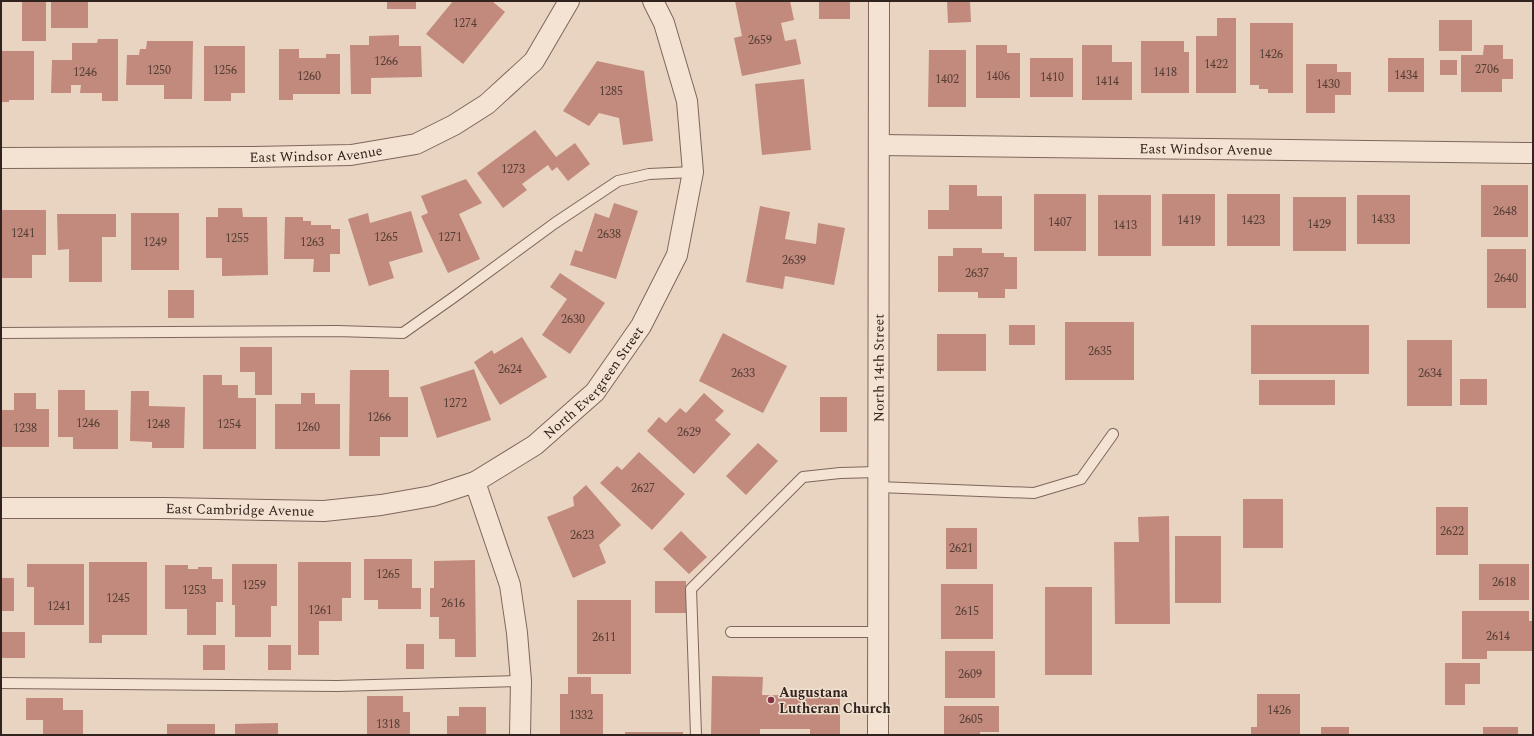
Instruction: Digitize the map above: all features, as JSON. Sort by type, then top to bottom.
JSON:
[{"type":"street","name":"East Windsor Avenue","points":[[1,158],[351,155],[416,144],[454,125],[487,104],[534,61],[569,1]]},
{"type":"street","name":"North Evergreen Street","points":[[476,482],[535,445],[595,392],[641,326],[677,255],[693,172],[687,101],[664,23],[653,1]]},
{"type":"street","name":"North 14th Street","points":[[878,735],[879,1]]},
{"type":"street","name":"East Windsor Avenue","points":[[879,145],[1533,153]]},
{"type":"street","name":"East Cambridge Avenue","points":[[1,508],[165,508],[324,511],[381,505],[432,496],[476,482]]},
{"type":"street","points":[[476,482],[510,586],[517,633],[521,681],[520,735]]},
{"type":"lane","points":[[1,333],[403,332],[454,297],[555,223],[618,181],[649,174],[693,172]]},
{"type":"lane","points":[[696,735],[691,589],[803,477],[840,473],[878,480],[1034,493],[1080,479],[1113,434]]},
{"type":"lane","points":[[731,632],[878,632]]},
{"type":"lane","points":[[1,683],[45,682],[337,686],[521,681]]},
{"type":"building","points":[[22,1],[46,1],[46,41],[22,41]]},
{"type":"building","points":[[51,1],[88,1],[88,28],[51,28]]},
{"type":"building","points":[[387,1],[416,1],[416,9],[387,9]]},
{"type":"building","points":[[453,1],[492,1],[505,12],[463,64],[426,34]]},
{"type":"building","points":[[735,1],[790,1],[794,20],[781,23],[785,41],[796,39],[801,64],[742,76],[734,38],[742,36]]},
{"type":"building","points":[[819,1],[850,1],[850,19],[819,19]]},
{"type":"building","points":[[947,1],[970,1],[971,22],[948,23]]},
{"type":"building","points":[[1217,18],[1236,18],[1236,93],[1196,93],[1196,36],[1217,36]]},
{"type":"building","points":[[1439,20],[1472,20],[1472,51],[1439,51]]},
{"type":"building","points":[[1250,23],[1293,23],[1293,93],[1268,93],[1268,89],[1259,89],[1259,85],[1250,85]]},
{"type":"building","points":[[399,35],[399,46],[421,46],[422,77],[371,78],[371,94],[351,94],[350,45],[369,45],[369,36]]},
{"type":"building","points":[[98,39],[118,39],[118,101],[102,101],[102,93],[80,93],[81,85],[71,85],[71,93],[51,93],[52,60],[72,60],[72,43],[97,43]]},
{"type":"building","points":[[147,41],[193,41],[192,99],[164,99],[164,85],[126,85],[127,55],[139,55],[140,49],[146,49]]},
{"type":"building","points":[[1141,41],[1184,41],[1184,52],[1189,52],[1189,93],[1141,93]]},
{"type":"building","points":[[976,45],[1007,45],[1007,53],[1020,53],[1020,98],[976,98]]},
{"type":"building","points":[[1082,45],[1112,45],[1112,62],[1132,62],[1132,100],[1082,100]]},
{"type":"building","points":[[1484,45],[1503,45],[1503,59],[1513,59],[1513,79],[1502,79],[1502,92],[1461,92],[1461,55],[1483,55]]},
{"type":"building","points":[[204,46],[245,46],[245,93],[231,93],[231,101],[204,101]]},
{"type":"building","points":[[279,49],[299,49],[299,58],[326,58],[326,54],[340,54],[340,94],[293,94],[293,100],[279,100]]},
{"type":"building","points":[[929,50],[966,50],[966,107],[928,107]]},
{"type":"building","points":[[1,51],[34,51],[34,100],[9,100],[9,102],[1,102]]},
{"type":"building","points":[[1030,58],[1073,58],[1073,97],[1030,97]]},
{"type":"building","points":[[1388,58],[1424,58],[1424,92],[1388,92]]},
{"type":"building","points":[[1440,60],[1457,60],[1457,75],[1440,75]]},
{"type":"building","points":[[597,61],[644,71],[653,141],[623,145],[619,118],[599,113],[589,126],[563,111]]},
{"type":"building","points":[[1306,64],[1337,64],[1337,72],[1351,72],[1351,95],[1335,95],[1335,113],[1306,113]]},
{"type":"building","points":[[804,79],[811,150],[762,155],[755,84]]},
{"type":"building","points":[[535,130],[556,157],[575,143],[590,164],[568,181],[557,167],[552,171],[548,165],[522,184],[527,190],[503,208],[477,173]]},
{"type":"building","points":[[466,179],[482,203],[459,214],[480,259],[448,273],[421,216],[428,213],[421,196]]},
{"type":"building","points":[[949,185],[977,185],[977,196],[1002,196],[1002,229],[928,229],[928,210],[949,210]]},
{"type":"building","points":[[1481,185],[1528,185],[1528,237],[1481,237]]},
{"type":"building","points":[[1034,194],[1086,194],[1086,251],[1034,251]]},
{"type":"building","points":[[1162,194],[1215,194],[1215,246],[1162,246]]},
{"type":"building","points":[[1227,194],[1280,194],[1280,246],[1227,246]]},
{"type":"building","points":[[1098,195],[1151,195],[1151,256],[1098,256]]},
{"type":"building","points":[[1357,195],[1410,195],[1410,244],[1357,244]]},
{"type":"building","points":[[1293,197],[1346,197],[1346,251],[1293,251]]},
{"type":"building","points":[[614,203],[638,211],[616,279],[570,265],[575,250],[582,252],[595,213],[609,218]]},
{"type":"building","points":[[760,206],[790,212],[785,239],[816,244],[818,223],[845,228],[834,285],[785,276],[783,289],[746,282]]},
{"type":"building","points":[[218,208],[242,208],[243,217],[267,217],[268,275],[222,276],[222,258],[206,258],[206,217],[218,217]]},
{"type":"building","points":[[1,210],[46,210],[46,255],[32,255],[32,278],[1,278]]},
{"type":"building","points":[[411,211],[423,252],[389,262],[394,278],[369,286],[348,219],[368,213],[370,223]]},
{"type":"building","points":[[131,213],[179,213],[179,270],[131,270]]},
{"type":"building","points":[[57,214],[116,214],[116,237],[102,237],[102,282],[69,282],[69,249],[58,250]]},
{"type":"building","points":[[285,217],[303,217],[303,221],[311,221],[311,225],[331,225],[331,229],[340,229],[340,254],[330,254],[330,272],[313,272],[314,259],[284,259]]},
{"type":"building","points":[[953,248],[982,248],[982,253],[1004,253],[1004,257],[1017,257],[1017,289],[1005,289],[1005,298],[978,298],[978,292],[938,292],[938,256],[953,256]]},
{"type":"building","points":[[1487,249],[1526,249],[1526,308],[1487,308]]},
{"type":"building","points":[[560,273],[605,303],[570,354],[542,335],[567,299],[550,287]]},
{"type":"building","points":[[168,290],[194,290],[194,318],[168,318]]},
{"type":"building","points":[[1065,322],[1134,322],[1134,380],[1065,380]]},
{"type":"building","points":[[1009,325],[1035,325],[1035,345],[1009,345]]},
{"type":"building","points":[[1251,325],[1369,325],[1369,374],[1251,374]]},
{"type":"building","points":[[723,333],[787,366],[763,413],[699,381]]},
{"type":"building","points":[[937,334],[986,334],[986,371],[937,371]]},
{"type":"building","points":[[522,337],[547,377],[500,405],[474,362],[492,350],[494,354]]},
{"type":"building","points":[[1407,340],[1452,340],[1452,406],[1407,406]]},
{"type":"building","points":[[240,347],[272,347],[272,395],[255,395],[255,372],[240,372]]},
{"type":"building","points":[[474,369],[491,420],[437,438],[420,387]]},
{"type":"building","points":[[350,370],[389,370],[389,397],[408,397],[408,437],[380,437],[380,456],[349,456]]},
{"type":"building","points":[[203,375],[222,375],[222,385],[238,385],[238,398],[256,398],[256,449],[203,449]]},
{"type":"building","points":[[1460,379],[1487,379],[1487,405],[1460,405]]},
{"type":"building","points":[[1259,380],[1335,380],[1335,405],[1259,405]]},
{"type":"building","points":[[58,390],[85,390],[85,410],[118,410],[118,449],[73,449],[73,437],[58,437]]},
{"type":"building","points":[[131,391],[149,391],[149,406],[185,407],[184,448],[152,448],[152,442],[130,441]]},
{"type":"building","points":[[14,393],[36,393],[36,409],[49,409],[49,447],[1,447],[1,410],[14,410]]},
{"type":"building","points":[[301,393],[315,393],[315,404],[340,404],[340,449],[275,449],[275,404],[301,404]]},
{"type":"building","points":[[704,393],[724,411],[715,420],[731,434],[694,474],[647,431],[659,417],[666,423],[680,408],[686,413]]},
{"type":"building","points":[[820,397],[847,397],[847,432],[820,432]]},
{"type":"building","points":[[758,443],[778,461],[746,495],[726,476]]},
{"type":"building","points":[[639,452],[685,494],[652,530],[600,483],[617,466],[622,470]]},
{"type":"building","points":[[586,485],[621,525],[599,545],[606,563],[573,578],[547,517],[574,506],[573,497]]},
{"type":"building","points":[[1243,499],[1283,499],[1283,548],[1243,548]]},
{"type":"building","points":[[1436,507],[1468,507],[1468,555],[1436,555]]},
{"type":"building","points":[[1169,516],[1170,624],[1115,624],[1114,542],[1139,542],[1138,517]]},
{"type":"building","points":[[946,528],[977,528],[977,569],[946,569]]},
{"type":"building","points":[[681,531],[707,557],[689,574],[663,549]]},
{"type":"building","points":[[1175,536],[1221,536],[1221,603],[1175,603]]},
{"type":"building","points":[[364,559],[412,559],[412,588],[421,588],[421,609],[378,609],[378,600],[364,600]]},
{"type":"building","points":[[475,560],[476,657],[455,657],[455,639],[439,639],[439,617],[430,617],[430,588],[434,588],[434,561]]},
{"type":"building","points":[[89,562],[147,562],[147,635],[102,635],[102,643],[89,643]]},
{"type":"building","points":[[298,562],[351,562],[351,598],[342,598],[342,621],[319,621],[319,655],[298,655]]},
{"type":"building","points":[[27,564],[84,564],[84,625],[34,625],[34,587],[27,587]]},
{"type":"building","points":[[232,564],[277,564],[277,606],[271,606],[271,637],[235,637],[235,605],[232,605]]},
{"type":"building","points":[[1479,564],[1529,564],[1529,600],[1479,600]]},
{"type":"building","points":[[165,565],[188,565],[188,569],[212,567],[212,579],[223,579],[223,602],[216,602],[216,635],[187,635],[187,609],[165,609]]},
{"type":"building","points":[[1,578],[14,578],[14,611],[1,611]]},
{"type":"building","points":[[655,581],[686,581],[686,613],[655,613]]},
{"type":"building","points":[[941,584],[993,584],[993,639],[941,639]]},
{"type":"building","points":[[1045,587],[1092,587],[1092,675],[1045,675]]},
{"type":"building","points":[[577,600],[631,600],[631,674],[577,674]]},
{"type":"building","points":[[1462,611],[1529,611],[1529,621],[1533,621],[1533,651],[1487,651],[1487,659],[1462,659]]},
{"type":"building","points":[[1,632],[25,632],[25,658],[1,658]]},
{"type":"building","points":[[406,644],[424,644],[424,669],[406,669]]},
{"type":"building","points":[[203,645],[225,645],[225,670],[203,670]]},
{"type":"building","points":[[268,645],[291,645],[291,670],[268,670]]},
{"type":"building","points":[[945,651],[995,651],[995,698],[945,698]]},
{"type":"building","points":[[1445,663],[1480,663],[1480,684],[1465,684],[1465,705],[1445,705]]},
{"type":"building","points":[[712,676],[763,677],[762,695],[840,696],[840,735],[810,735],[810,729],[760,729],[760,735],[711,735]]},
{"type":"building","points":[[568,677],[591,677],[591,694],[603,694],[603,735],[560,735],[560,694],[568,694]]},
{"type":"building","points":[[1257,694],[1300,694],[1300,735],[1251,735],[1251,727],[1257,727]]},
{"type":"building","points":[[367,696],[403,696],[403,712],[410,712],[410,735],[367,735]]},
{"type":"building","points":[[26,698],[63,698],[63,710],[83,710],[83,735],[43,735],[43,720],[26,720]]},
{"type":"building","points":[[944,706],[999,706],[999,732],[980,732],[980,735],[944,735]]},
{"type":"building","points":[[459,707],[486,707],[486,735],[447,734],[447,716],[459,716]]},
{"type":"building","points":[[278,723],[278,735],[235,735],[235,724]]},
{"type":"building","points":[[167,724],[215,724],[215,735],[167,735]]},
{"type":"building","points":[[1321,727],[1349,727],[1349,735],[1321,735]]},
{"type":"building","points":[[1483,727],[1518,727],[1518,735],[1483,735]]},
{"type":"building","points":[[625,732],[683,732],[683,735],[625,735]]},
{"type":"place","name":"Augustana Lutheran Church","points":[[771,700]]}]
